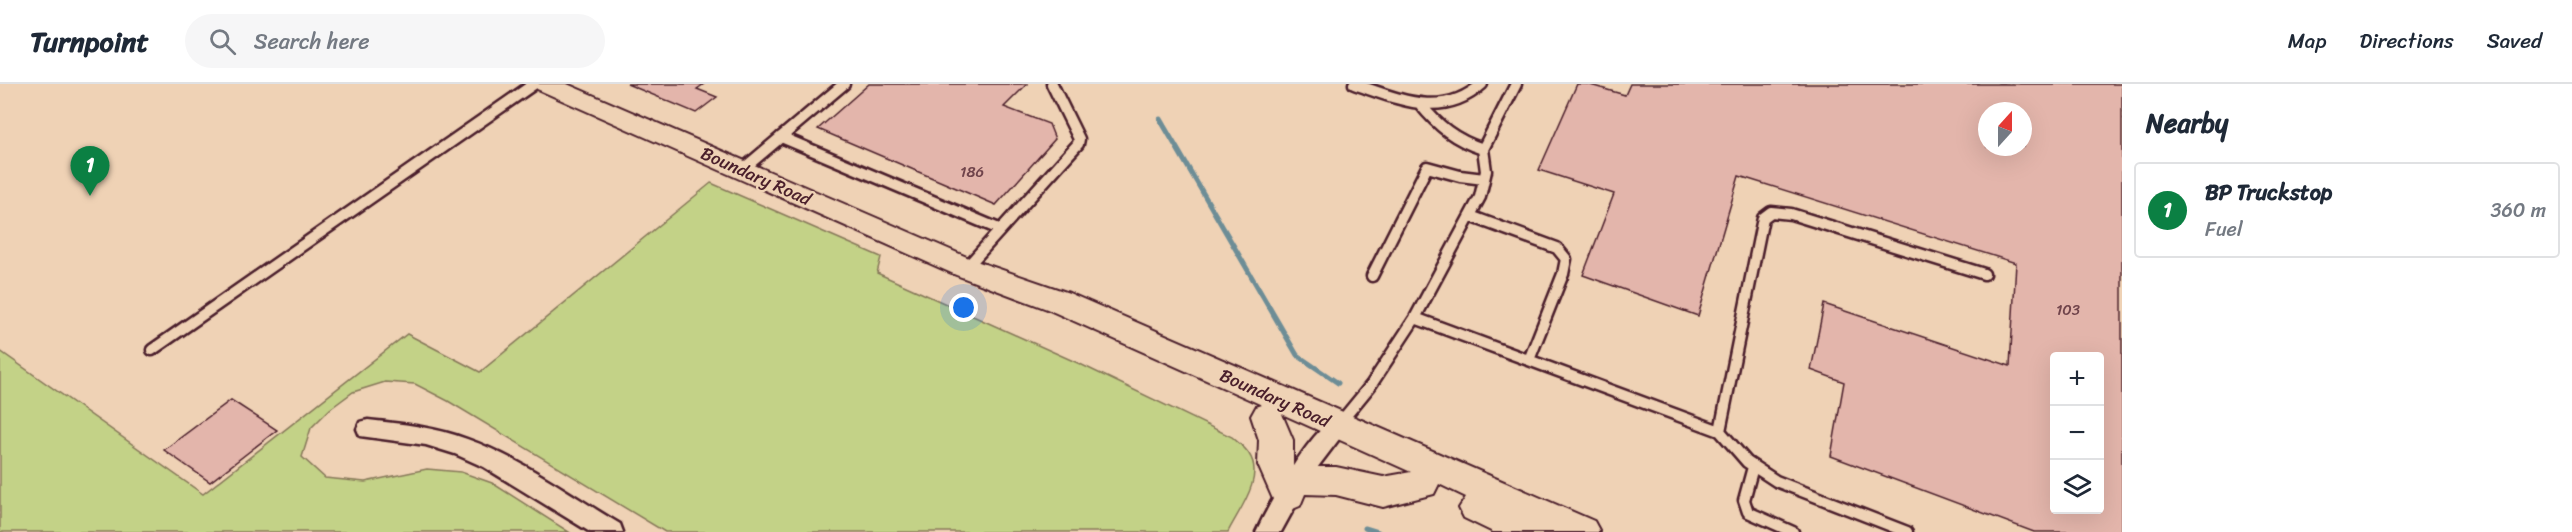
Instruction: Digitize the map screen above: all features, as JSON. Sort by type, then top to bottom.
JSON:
[{"type":"main road","name":"Boundary Road","points":[[551,85],[966,268],[1058,301],[1331,433],[1422,484],[1529,532]]},
{"type":"main road","name":"Boundary Road","points":[[966,268],[1066,325],[1267,416],[1331,433],[1582,532]]},
{"type":"main road","points":[[1267,416],[1276,440],[1275,465],[1293,488],[1336,481],[1383,492],[1422,484]]},
{"type":"street","points":[[368,429],[426,436],[461,446],[492,460],[611,532]]},
{"type":"street","points":[[1268,532],[1293,488],[1331,433]]},
{"type":"lane","points":[[742,170],[844,84]]},
{"type":"lane","points":[[966,268],[1078,144],[1079,139],[1052,84]]},
{"type":"lane","points":[[1354,84],[1420,104],[1445,105],[1463,99],[1482,84]]},
{"type":"lane","points":[[1331,433],[1371,385],[1415,318],[1470,216],[1480,197],[1486,171],[1483,149],[1516,84]]},
{"type":"lane","points":[[152,350],[551,85]]},
{"type":"lane","points":[[1420,104],[1441,130],[1461,142],[1483,149]]},
{"type":"lane","points":[[781,137],[999,229]]},
{"type":"lane","points":[[1372,276],[1427,167],[1460,176],[1484,179]]},
{"type":"lane","points":[[1720,431],[1763,218],[1771,212],[1791,214],[1984,274]]},
{"type":"lane","points":[[1470,216],[1557,248],[1566,259],[1563,274],[1528,360]]},
{"type":"lane","points":[[1415,318],[1720,431],[1753,467],[1776,481],[1907,532]]},
{"type":"lane","points":[[1753,467],[1744,501],[1748,512],[1792,532]]},
{"type":"green space","points":[[711,183],[881,257],[877,273],[1080,364],[1232,437],[1249,454],[1254,473],[1249,493],[1228,532],[665,532],[448,401],[415,384],[385,382],[353,392],[330,409],[311,428],[302,457],[325,478],[365,482],[427,469],[461,472],[492,483],[569,532],[0,532],[0,351],[203,494],[407,334],[480,372]]},
{"type":"building","points":[[627,84],[704,84],[697,89],[717,97],[696,113]]},
{"type":"building","points":[[869,84],[1027,84],[1004,107],[1049,124],[1055,139],[996,205],[818,129]]},
{"type":"building","points":[[1577,84],[1587,84],[1625,95],[1630,84],[2122,84],[2122,532],[2034,532],[1831,456],[1844,382],[1811,370],[1824,304],[2010,366],[2016,263],[1739,176],[1698,316],[1583,275],[1614,194],[1539,170]]},
{"type":"building","points":[[231,400],[277,430],[210,482],[164,450]]},
{"type":"waterway","points":[[1160,119],[1297,355],[1338,383]]},
{"type":"waterway","points":[[1365,528],[1378,532]]},
{"type":"place","name":"BP Truckstop","points":[[90,196]]}]
